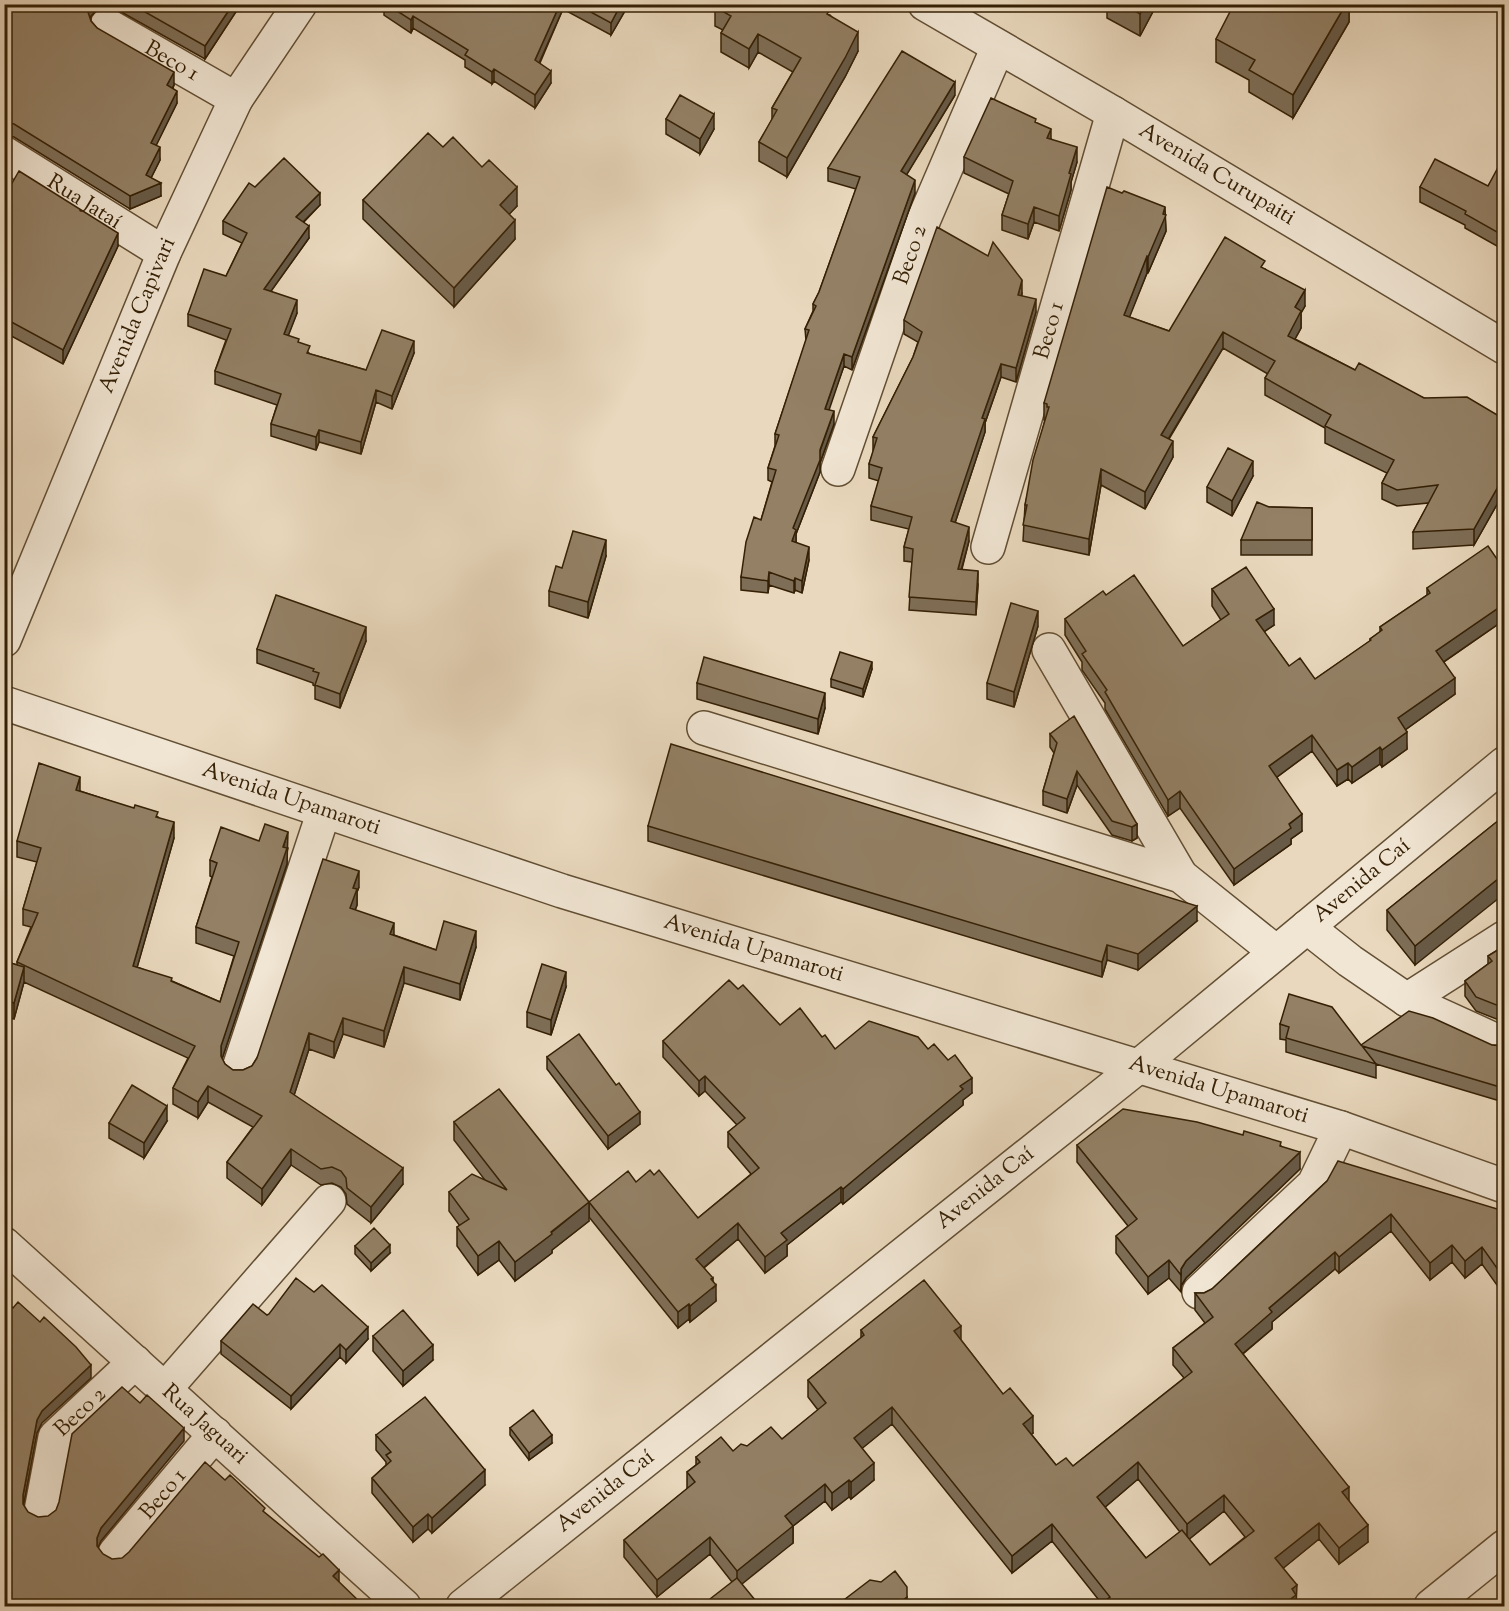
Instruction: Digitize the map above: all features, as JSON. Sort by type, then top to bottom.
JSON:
[{"type":"street","name":"Avenida Capivari","points":[[4,640],[164,253],[236,99],[300,4]]},
{"type":"street","name":"Avenida Curupaiti","points":[[925,4],[1113,113],[1504,347]]},
{"type":"street","name":"Beco 1","points":[[107,24],[236,99]]},
{"type":"street","name":"Beco 2","points":[[838,469],[924,219],[998,47]]},
{"type":"street","name":"Beco 1","points":[[988,547],[1113,113]]},
{"type":"street","name":"Rua Jataí","points":[[4,153],[164,253]]},
{"type":"street","points":[[1049,650],[1181,876],[1276,952]]},
{"type":"street","name":"Avenida Upamaroti","points":[[4,703],[562,891],[1341,1128],[1504,1186]]},
{"type":"street","points":[[704,728],[1181,876]]},
{"type":"street","name":"Avenida Caí","points":[[464,1606],[1139,1066],[1504,764]]},
{"type":"street","points":[[239,1068],[324,811]]},
{"type":"street","points":[[1307,927],[1350,961],[1407,1000],[1499,1042],[1504,1042]]},
{"type":"street","points":[[1407,1000],[1504,938]]},
{"type":"street","points":[[1199,1292],[1314,1184],[1341,1128]]},
{"type":"street","points":[[165,1389],[329,1201]]},
{"type":"street","name":"Rua Jaguari","points":[[4,1244],[404,1606]]},
{"type":"street","name":"Beco 2","points":[[41,1511],[55,1437],[135,1362]]},
{"type":"street","name":"Beco 1","points":[[115,1553],[214,1434]]},
{"type":"street","points":[[1431,1606],[1504,1547]]},
{"type":"building","points":[[4,4],[90,4],[88,12],[97,28],[174,72],[167,85],[177,91],[151,143],[160,147],[146,175],[161,183],[130,196],[14,124],[4,122]]},
{"type":"building","points":[[131,4],[233,4],[205,46]]},
{"type":"building","points":[[386,4],[560,4],[535,60],[551,71],[535,95],[494,69],[492,72],[465,55],[468,50],[413,16],[411,20]]},
{"type":"building","points":[[576,4],[621,4],[611,23]]},
{"type":"building","points":[[717,4],[821,4],[830,10],[827,14],[858,32],[787,158],[759,142],[777,110],[772,108],[801,58],[758,34],[749,49],[721,33],[731,16],[715,7]]},
{"type":"building","points":[[1123,4],[1145,4],[1140,14]]},
{"type":"building","points":[[1234,4],[1346,4],[1293,95],[1249,70],[1255,60],[1216,39]]},
{"type":"building","points":[[902,51],[955,82],[901,171],[915,180],[852,357],[844,354],[825,409],[834,411],[820,450],[820,460],[793,528],[796,530],[792,541],[809,547],[802,581],[795,578],[794,581],[769,572],[768,581],[741,577],[746,542],[754,517],[761,520],[776,470],[768,468],[779,435],[775,434],[809,330],[805,329],[816,306],[813,304],[860,177],[828,168]]},
{"type":"building","points":[[680,95],[714,114],[700,139],[666,119]]},
{"type":"building","points":[[991,98],[1036,119],[1035,122],[1051,129],[1047,138],[1077,147],[1059,216],[1034,207],[1028,224],[1002,215],[1013,181],[964,157]]},
{"type":"building","points":[[428,133],[443,147],[453,137],[482,167],[489,160],[517,187],[500,205],[515,220],[454,288],[363,200]]},
{"type":"building","points":[[284,158],[320,193],[296,217],[309,226],[264,289],[297,300],[284,334],[310,346],[307,353],[366,370],[382,330],[414,341],[392,396],[376,390],[361,442],[319,430],[316,437],[271,424],[281,394],[215,371],[231,329],[188,314],[204,269],[226,276],[247,233],[223,221],[249,183],[255,187]]},
{"type":"building","points":[[1435,159],[1488,186],[1502,160],[1504,162],[1504,236],[1465,214],[1466,211],[1420,187]]},
{"type":"building","points":[[19,171],[118,233],[63,350],[4,318],[4,197]]},
{"type":"building","points":[[1107,187],[1165,207],[1163,214],[1166,215],[1124,315],[1169,331],[1225,237],[1265,261],[1261,267],[1305,290],[1295,307],[1301,311],[1288,336],[1355,370],[1359,363],[1424,398],[1467,397],[1504,419],[1504,476],[1474,529],[1413,532],[1438,485],[1397,490],[1382,483],[1394,460],[1325,426],[1331,415],[1265,378],[1275,361],[1223,332],[1161,435],[1173,441],[1145,492],[1101,469],[1089,539],[1023,525],[1033,460],[1049,407],[1044,403]]},
{"type":"building","points":[[937,227],[988,256],[993,242],[1022,280],[1018,295],[1036,299],[1016,368],[1001,364],[951,521],[969,527],[958,569],[978,571],[976,602],[909,597],[913,549],[904,547],[912,517],[871,506],[882,468],[869,464],[877,438],[873,437],[913,357],[922,332],[904,320]]},
{"type":"building","points":[[1228,448],[1253,461],[1232,501],[1207,487]]},
{"type":"building","points":[[1257,502],[1269,507],[1312,508],[1312,540],[1241,540]]},
{"type":"building","points":[[573,531],[606,540],[588,602],[549,591],[556,566],[562,568]]},
{"type":"building","points":[[1488,546],[1499,562],[1504,558],[1504,604],[1436,651],[1455,678],[1398,718],[1407,732],[1382,750],[1380,747],[1352,767],[1348,763],[1337,770],[1312,735],[1269,766],[1302,814],[1289,824],[1291,828],[1234,869],[1180,791],[1168,800],[1105,692],[1107,690],[1082,654],[1086,651],[1065,619],[1103,591],[1106,595],[1134,575],[1183,646],[1229,614],[1212,589],[1246,567],[1274,609],[1256,620],[1289,666],[1300,658],[1315,679],[1371,640],[1382,630],[1380,627],[1430,593],[1427,588]]},
{"type":"building","points":[[276,595],[366,627],[340,694],[315,685],[319,673],[313,671],[314,669],[257,649]]},
{"type":"building","points":[[1011,603],[1038,611],[1014,692],[987,683]]},
{"type":"building","points":[[840,652],[872,662],[863,689],[831,679]]},
{"type":"building","points":[[704,657],[825,693],[818,719],[697,683]]},
{"type":"building","points":[[1074,716],[1137,824],[1132,827],[1112,821],[1077,771],[1067,799],[1043,791],[1057,743],[1050,734]]},
{"type":"building","points":[[671,744],[1197,906],[1138,954],[1107,945],[1102,962],[648,826]]},
{"type":"building","points":[[39,763],[80,777],[76,790],[134,808],[135,805],[158,812],[156,817],[174,822],[133,966],[172,978],[171,981],[220,1002],[239,942],[196,927],[217,863],[210,860],[221,827],[259,841],[265,824],[288,832],[283,847],[287,848],[221,1046],[221,1056],[225,1064],[233,1070],[243,1070],[252,1066],[257,1058],[323,859],[359,871],[353,888],[357,889],[350,908],[394,923],[390,934],[436,950],[444,921],[476,931],[460,984],[404,967],[384,1031],[343,1018],[334,1042],[309,1033],[290,1092],[403,1168],[371,1207],[347,1188],[346,1178],[341,1171],[332,1167],[321,1169],[291,1149],[262,1189],[227,1162],[262,1116],[208,1086],[198,1102],[173,1088],[195,1046],[17,962],[38,913],[23,909],[41,848],[17,841]]},
{"type":"building","points":[[1504,816],[1504,874],[1415,946],[1387,910]]},
{"type":"building","points":[[1504,946],[1504,1008],[1476,997],[1465,981],[1492,961],[1488,956]]},
{"type":"building","points":[[4,961],[24,967],[14,1003],[4,1001]]},
{"type":"building","points":[[542,964],[566,972],[551,1020],[527,1012]]},
{"type":"building","points":[[729,980],[738,989],[743,985],[780,1025],[800,1008],[822,1037],[825,1035],[835,1049],[869,1021],[918,1037],[928,1049],[934,1044],[948,1060],[955,1055],[972,1078],[960,1086],[963,1089],[843,1189],[841,1187],[781,1233],[787,1240],[765,1257],[738,1223],[696,1259],[713,1278],[711,1279],[716,1285],[690,1306],[689,1304],[678,1312],[589,1202],[628,1171],[636,1182],[650,1170],[654,1175],[659,1170],[698,1218],[759,1168],[728,1132],[745,1118],[705,1076],[699,1081],[663,1041]]},
{"type":"building","points":[[1289,994],[1332,1007],[1361,1045],[1409,1011],[1433,1018],[1492,1045],[1504,1046],[1504,1072],[1500,1087],[1362,1046],[1376,1064],[1286,1038],[1289,1027],[1280,1024]]},
{"type":"building","points":[[579,1034],[616,1085],[619,1083],[640,1112],[608,1136],[547,1057]]},
{"type":"building","points":[[132,1085],[167,1106],[144,1143],[109,1123]]},
{"type":"building","points":[[499,1089],[589,1202],[515,1262],[499,1241],[478,1256],[457,1227],[469,1219],[449,1192],[472,1174],[507,1190],[454,1122]]},
{"type":"building","points":[[1123,1109],[1197,1122],[1243,1135],[1244,1131],[1281,1142],[1280,1146],[1300,1152],[1186,1261],[1181,1269],[1181,1275],[1169,1260],[1148,1277],[1116,1236],[1137,1219],[1077,1145]]},
{"type":"building","points":[[1338,1161],[1504,1211],[1504,1278],[1482,1247],[1465,1261],[1452,1245],[1430,1263],[1391,1214],[1339,1257],[1335,1252],[1269,1308],[1272,1312],[1235,1344],[1349,1487],[1342,1492],[1368,1525],[1339,1548],[1319,1523],[1275,1558],[1297,1585],[1292,1589],[1296,1595],[1281,1606],[1098,1606],[1110,1597],[1052,1524],[1012,1556],[892,1407],[854,1438],[874,1463],[851,1482],[849,1480],[832,1493],[825,1484],[785,1516],[793,1526],[737,1571],[710,1537],[657,1580],[624,1540],[695,1482],[687,1472],[700,1462],[696,1457],[721,1437],[733,1451],[741,1444],[747,1446],[771,1427],[782,1439],[826,1403],[808,1380],[864,1335],[861,1330],[924,1280],[961,1326],[954,1331],[1003,1394],[1010,1388],[1033,1416],[1023,1424],[1056,1465],[1066,1458],[1073,1466],[1192,1372],[1173,1348],[1213,1317],[1195,1293],[1204,1293],[1212,1289],[1327,1181]],"holes":[[[1138,1462],[1187,1524],[1224,1495],[1254,1531],[1210,1565],[1182,1530],[1146,1558],[1097,1497]]]},
{"type":"building","points":[[374,1228],[390,1245],[371,1263],[355,1246]]},
{"type":"building","points":[[296,1278],[314,1292],[322,1285],[368,1327],[346,1350],[340,1344],[291,1396],[221,1341],[253,1304],[267,1315],[269,1314]]},
{"type":"building","points":[[4,1300],[13,1308],[18,1302],[40,1322],[44,1317],[76,1347],[91,1365],[42,1411],[37,1420],[23,1495],[23,1504],[28,1512],[38,1517],[48,1516],[56,1510],[72,1434],[122,1387],[140,1403],[147,1395],[184,1428],[101,1528],[97,1546],[103,1554],[112,1559],[122,1558],[129,1552],[205,1462],[225,1480],[230,1475],[265,1508],[263,1511],[319,1557],[323,1554],[339,1570],[333,1576],[364,1606],[4,1606]]},
{"type":"building","points":[[403,1310],[433,1345],[403,1371],[373,1336]]},
{"type":"building","points":[[1504,1344],[1504,1356],[1499,1348]]},
{"type":"building","points":[[425,1397],[485,1470],[432,1518],[428,1514],[413,1527],[372,1478],[391,1461],[386,1455],[391,1452],[376,1435]]},
{"type":"building","points":[[533,1410],[552,1435],[529,1453],[510,1428]]},
{"type":"building","points":[[895,1571],[907,1587],[907,1597],[895,1606],[836,1606],[870,1580],[881,1582]]},
{"type":"building","points":[[737,1578],[760,1606],[701,1606]]}]
